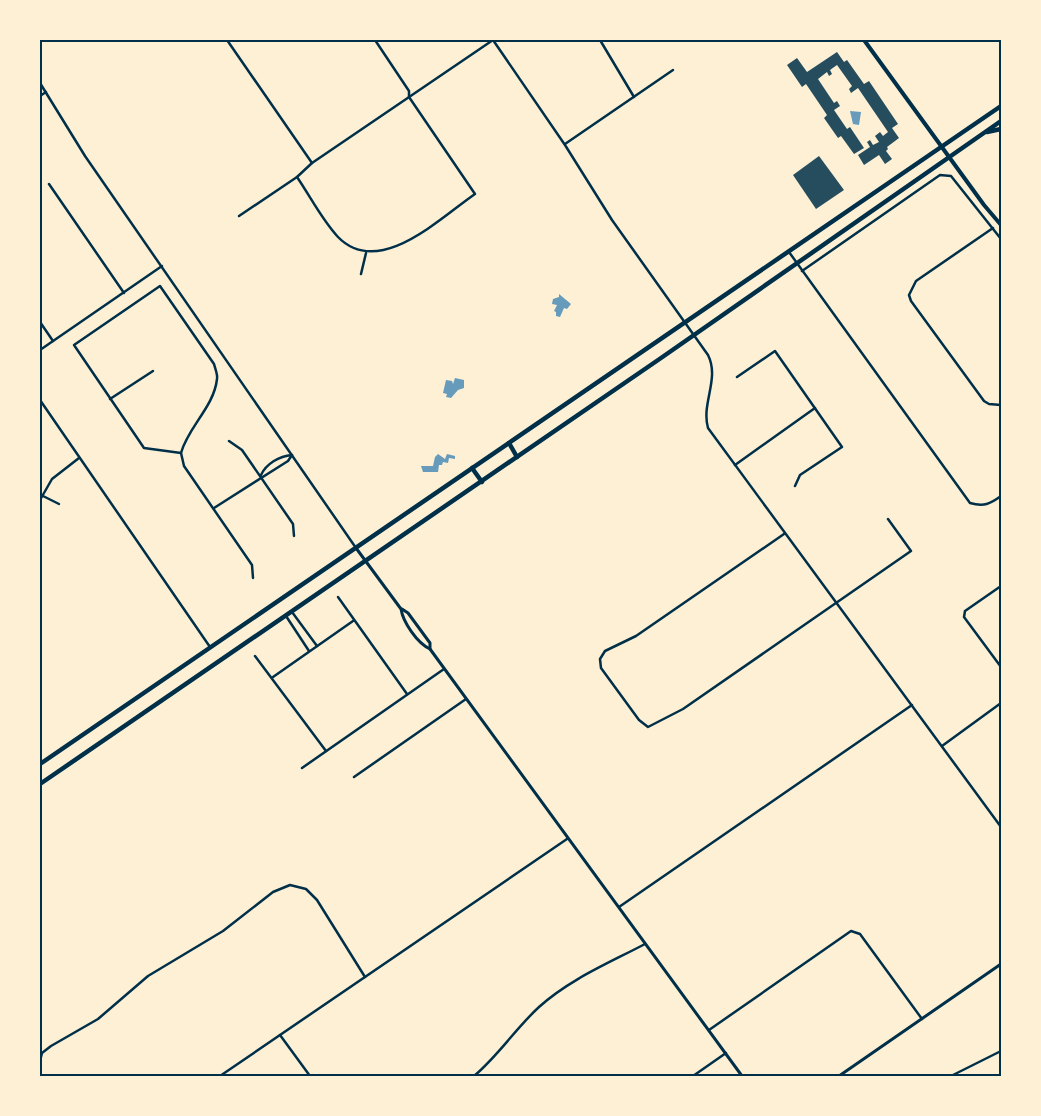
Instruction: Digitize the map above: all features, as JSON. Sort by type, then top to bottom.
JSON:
[{"type":"main road","points":[[864,40],[941,147],[1001,225]]},
{"type":"main road","points":[[40,764],[1001,106]]},
{"type":"main road","points":[[40,784],[482,482],[1001,121]]},
{"type":"main road","points":[[986,132],[1001,129]]},
{"type":"main road","points":[[509,443],[517,457]]},
{"type":"main road","points":[[472,468],[482,482]]},
{"type":"street","points":[[227,40],[312,163]]},
{"type":"street","points":[[297,177],[338,237],[366,253],[392,249],[475,194],[408,97],[409,91],[375,40]]},
{"type":"street","points":[[239,216],[297,177],[312,163],[493,40],[565,144],[612,220],[708,355],[714,370],[706,417],[708,428],[1001,827]]},
{"type":"street","points":[[600,40],[634,97]]},
{"type":"street","points":[[565,144],[673,70]]},
{"type":"street","points":[[40,83],[72,136],[356,548],[401,609],[408,613],[430,642],[430,649]]},
{"type":"street","points":[[40,96],[46,92]]},
{"type":"street","points":[[802,270],[940,175],[951,176],[1001,239]]},
{"type":"street","points":[[48,184],[124,293]]},
{"type":"street","points":[[993,228],[916,281],[910,290],[911,302],[978,394],[984,401],[995,406],[1001,405]]},
{"type":"street","points":[[788,252],[970,503],[980,506],[988,505],[1001,496]]},
{"type":"street","points":[[361,274],[366,253]]},
{"type":"street","points":[[40,350],[162,266]]},
{"type":"street","points":[[181,453],[144,448],[74,345],[160,286],[214,364],[218,379],[207,406],[184,442],[181,453],[184,466],[252,565],[253,578]]},
{"type":"street","points":[[40,322],[53,341]]},
{"type":"street","points":[[738,377],[775,351],[842,447],[800,475],[794,486]]},
{"type":"street","points":[[110,399],[153,371]]},
{"type":"street","points":[[40,400],[210,647]]},
{"type":"street","points":[[735,465],[815,408]]},
{"type":"street","points":[[229,441],[242,450],[293,524],[294,536]]},
{"type":"street","points":[[260,476],[270,464],[284,456],[292,455]]},
{"type":"street","points":[[214,508],[260,476],[288,461],[292,455]]},
{"type":"street","points":[[40,500],[52,479],[80,457]]},
{"type":"street","points":[[42,496],[58,504]]},
{"type":"street","points":[[784,534],[636,636],[605,652],[600,659],[601,668],[639,720],[648,727],[683,709],[911,551],[888,519]]},
{"type":"street","points":[[1001,586],[965,611],[964,617],[1001,668]]},
{"type":"street","points":[[338,597],[407,694]]},
{"type":"street","points":[[401,609],[402,617],[423,646],[430,649],[742,1076]]},
{"type":"street","points":[[292,612],[317,646]]},
{"type":"street","points":[[286,616],[309,651]]},
{"type":"street","points":[[272,677],[354,621]]},
{"type":"street","points":[[255,656],[326,750]]},
{"type":"street","points":[[302,768],[444,668]]},
{"type":"street","points":[[354,777],[466,699]]},
{"type":"street","points":[[942,746],[1001,703]]},
{"type":"street","points":[[619,908],[912,705]]},
{"type":"street","points":[[220,1076],[567,839]]},
{"type":"street","points":[[40,1061],[42,1053],[98,1019],[148,976],[223,931],[273,892],[290,885],[306,889],[317,900],[365,977]]},
{"type":"street","points":[[709,1030],[851,930],[860,934],[922,1019]]},
{"type":"street","points":[[474,1076],[514,1031],[541,1005],[569,984],[645,944]]},
{"type":"street","points":[[839,1076],[1001,964]]},
{"type":"street","points":[[280,1034],[310,1076]]},
{"type":"street","points":[[952,1076],[1001,1051]]},
{"type":"street","points":[[693,1076],[726,1053]]},
{"type":"water","points":[[850,111],[861,112],[859,125],[853,124]]},
{"type":"water","points":[[559,294],[571,304],[567,309],[564,308],[560,317],[556,316],[554,311],[557,305],[552,304],[553,299],[559,297]]},
{"type":"water","points":[[455,378],[464,380],[464,388],[458,390],[451,398],[446,397],[447,394],[443,393],[446,380],[452,381],[453,384]]},
{"type":"water","points":[[438,454],[445,459],[447,454],[455,456],[455,459],[449,458],[448,463],[443,462],[442,465],[439,465],[438,472],[423,472],[421,466],[433,466],[435,457]]},
{"type":"building","points":[[837,52],[844,62],[847,60],[864,84],[869,81],[898,124],[892,128],[899,138],[887,147],[886,151],[892,159],[885,164],[879,155],[864,165],[858,155],[870,147],[867,142],[870,140],[873,145],[879,142],[875,136],[880,132],[883,136],[888,132],[858,88],[851,93],[849,89],[852,86],[837,65],[830,70],[832,74],[829,76],[827,72],[818,79],[834,103],[837,101],[840,106],[834,110],[847,129],[850,127],[864,148],[854,154],[841,136],[838,138],[824,118],[827,115],[806,84],[802,87],[787,65],[797,58],[807,72]]},
{"type":"building","points":[[819,156],[844,190],[816,209],[793,175]]}]
